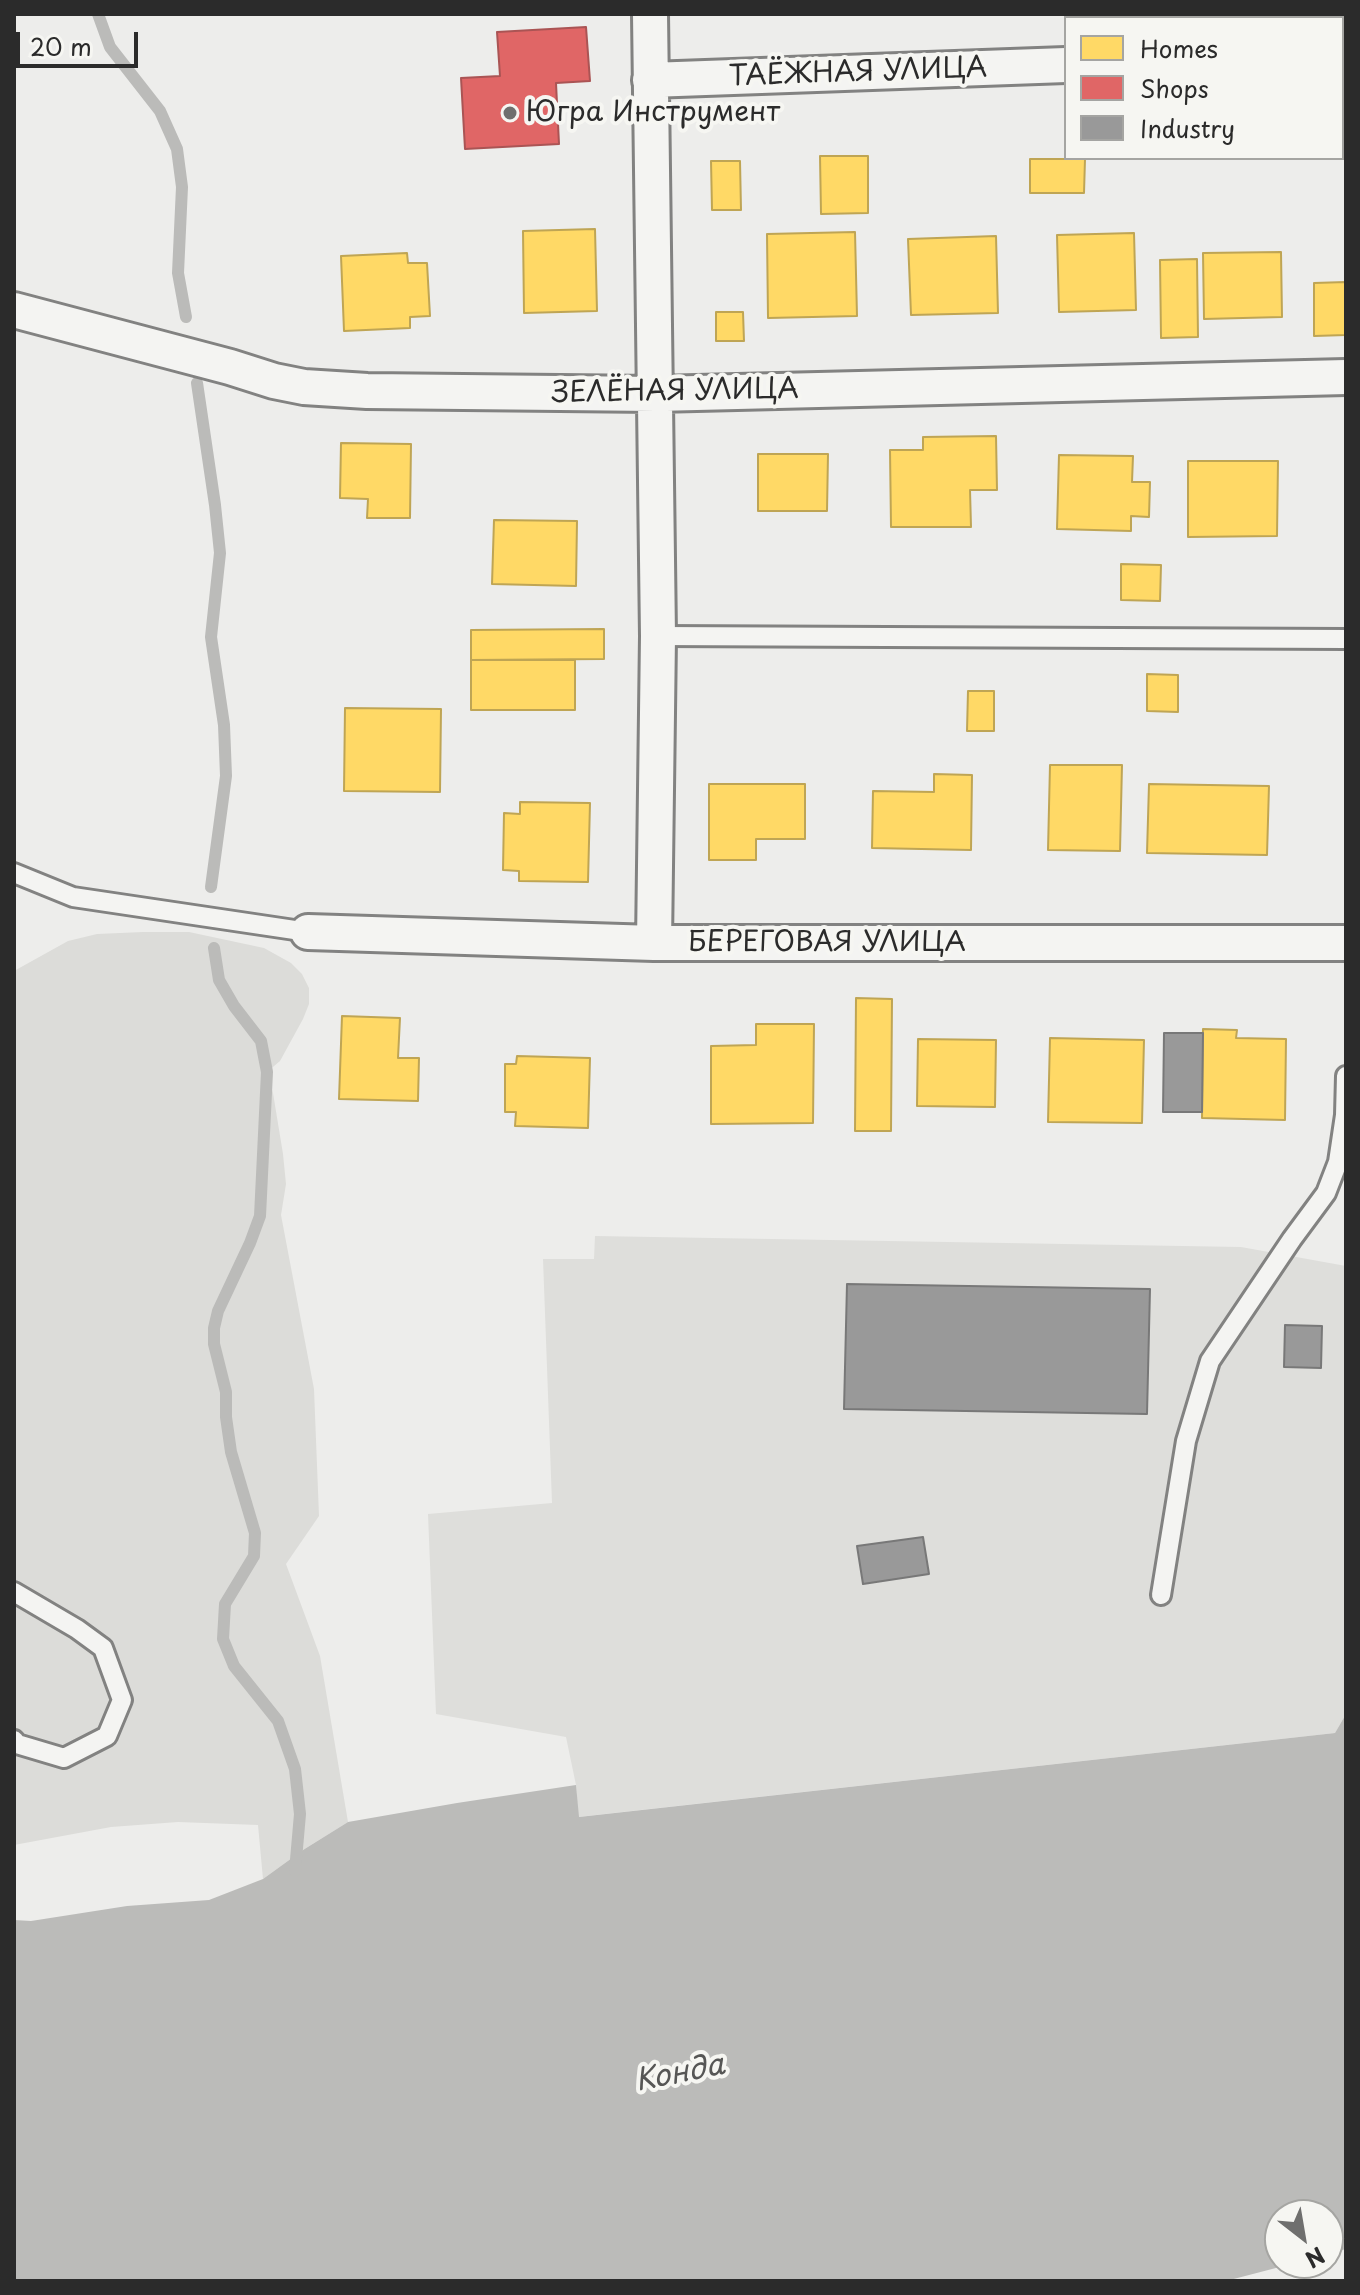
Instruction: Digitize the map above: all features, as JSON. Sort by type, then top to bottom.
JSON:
[{"type":"street","points":[[650,14],[658,636],[654,943]]},
{"type":"street","name":"ТАЁЖНАЯ УЛИЦА","points":[[650,80],[1064,65]]},
{"type":"street","name":"ЗЕЛЁНАЯ УЛИЦА","points":[[14,310],[274,381],[304,387],[367,391],[656,394],[1346,377]]},
{"type":"street","name":"БЕРЕГОВАЯ УЛИЦА","points":[[308,932],[654,943],[1346,943]]},
{"type":"lane","points":[[658,636],[1346,639]]},
{"type":"lane","points":[[14,873],[73,897],[308,932]]},
{"type":"lane","points":[[1161,1595],[1186,1441],[1210,1361],[1326,1193],[1338,1162],[1345,1115],[1346,1076]]},
{"type":"lane","points":[[14,1592],[103,1648],[122,1700],[107,1736],[64,1758],[17,1744],[14,1740]]},
{"type":"shaded area","points":[[189,932],[264,948],[291,963],[302,974],[309,988],[309,1004],[303,1019],[280,1061],[267,1072],[273,1093],[286,1184],[281,1215],[314,1389],[319,1516],[286,1564],[320,1656],[348,1822],[263,1879],[258,1825],[178,1822],[111,1827],[14,1845],[14,971],[68,941],[97,934]]},
{"type":"shaded area","points":[[595,1236],[1241,1247],[1346,1266],[1346,1714],[1335,1733],[578,1817],[576,1785],[566,1737],[436,1714],[428,1514],[552,1503],[543,1259],[594,1259]]},
{"type":"water","name":"Конда","points":[[1346,1714],[1346,2249],[1344,2199],[1264,2199],[1264,2271],[1226,2281],[14,2281],[14,1920],[31,1921],[127,1906],[209,1900],[263,1879],[348,1822],[576,1785],[579,1817],[1335,1733]]},
{"type":"building: Homes","points":[[820,156],[868,156],[868,213],[821,214]]},
{"type":"building: Homes","points":[[1030,159],[1085,160],[1084,193],[1030,193]]},
{"type":"building: Homes","points":[[711,161],[740,161],[741,210],[712,210]]},
{"type":"building: Homes","points":[[595,229],[597,311],[524,313],[523,231]]},
{"type":"building: Homes","points":[[855,232],[857,316],[768,318],[767,234]]},
{"type":"building: Homes","points":[[1134,233],[1136,310],[1059,312],[1057,235]]},
{"type":"building: Homes","points":[[996,236],[998,313],[911,315],[908,239]]},
{"type":"building: Homes","points":[[1281,252],[1282,317],[1204,319],[1203,253]]},
{"type":"building: Homes","points":[[407,253],[408,263],[427,263],[430,316],[410,317],[410,328],[344,331],[341,256]]},
{"type":"building: Homes","points":[[1197,259],[1198,337],[1161,338],[1160,260]]},
{"type":"building: Homes","points":[[1346,282],[1346,335],[1314,336],[1314,283]]},
{"type":"building: Homes","points":[[716,312],[743,312],[744,341],[716,341]]},
{"type":"building: Homes","points":[[996,436],[997,490],[970,490],[971,527],[891,527],[890,450],[923,450],[923,437]]},
{"type":"building: Homes","points":[[341,443],[411,444],[410,518],[367,518],[368,499],[340,498]]},
{"type":"building: Homes","points":[[758,454],[828,454],[827,511],[758,511]]},
{"type":"building: Homes","points":[[1059,455],[1133,456],[1132,482],[1150,482],[1149,517],[1131,516],[1131,531],[1057,529]]},
{"type":"building: Homes","points":[[1188,461],[1278,461],[1277,536],[1188,537]]},
{"type":"building: Homes","points":[[494,520],[577,521],[576,586],[492,584]]},
{"type":"building: Homes","points":[[1121,564],[1161,565],[1160,601],[1121,600]]},
{"type":"building: Homes","points":[[604,629],[604,659],[471,660],[471,630]]},
{"type":"building: Homes","points":[[471,660],[575,660],[575,710],[471,710]]},
{"type":"building: Homes","points":[[1147,674],[1178,675],[1178,712],[1147,711]]},
{"type":"building: Homes","points":[[968,691],[994,691],[994,731],[967,731]]},
{"type":"building: Homes","points":[[345,708],[441,709],[440,792],[344,791]]},
{"type":"building: Homes","points":[[1050,765],[1122,765],[1120,851],[1048,850]]},
{"type":"building: Homes","points":[[934,774],[972,775],[971,850],[872,848],[873,791],[934,792]]},
{"type":"building: Homes","points":[[709,784],[805,784],[805,839],[756,839],[756,860],[709,860]]},
{"type":"building: Homes","points":[[1149,784],[1269,786],[1267,855],[1147,853]]},
{"type":"building: Homes","points":[[520,802],[590,803],[588,882],[519,881],[519,871],[503,870],[504,813],[520,814]]},
{"type":"building: Homes","points":[[856,998],[892,999],[891,1131],[855,1131]]},
{"type":"building: Homes","points":[[342,1016],[400,1018],[398,1058],[419,1058],[418,1101],[339,1099]]},
{"type":"building: Homes","points":[[756,1024],[814,1024],[813,1123],[711,1124],[711,1046],[756,1045]]},
{"type":"building: Homes","points":[[1203,1029],[1237,1030],[1236,1038],[1286,1039],[1285,1120],[1202,1118]]},
{"type":"building: Homes","points":[[1050,1038],[1144,1040],[1142,1123],[1048,1122]]},
{"type":"building: Homes","points":[[918,1039],[996,1040],[995,1107],[917,1106]]},
{"type":"building: Homes","points":[[517,1056],[590,1058],[588,1128],[515,1126],[516,1112],[505,1112],[505,1064],[516,1064]]},
{"type":"building: Shops","name":"Югра Инструмент","points":[[586,27],[590,81],[556,83],[559,144],[465,149],[461,78],[500,76],[497,32]]},
{"type":"building: Industry","points":[[1164,1033],[1203,1033],[1202,1112],[1163,1112]]},
{"type":"building: Industry","points":[[847,1284],[1150,1289],[1147,1414],[844,1409]]},
{"type":"building: Industry","points":[[1285,1325],[1322,1326],[1321,1368],[1284,1367]]},
{"type":"building: Industry","points":[[923,1537],[929,1574],[863,1584],[857,1546]]},
{"type":"waterway","points":[[98,14],[110,47],[160,111],[177,149],[182,187],[178,273],[186,317]]},
{"type":"waterway","points":[[197,383],[220,553],[211,637],[224,725],[226,776],[211,887]]},
{"type":"waterway","points":[[214,948],[219,980],[261,1041],[267,1072],[260,1216],[218,1311],[214,1328],[214,1344],[226,1392],[231,1452],[255,1533],[254,1556],[225,1604],[223,1639],[234,1666],[278,1721],[295,1769],[300,1814],[295,1871]]},
{"type":"place","name":"Югра Инструмент","points":[[510,113]]}]
